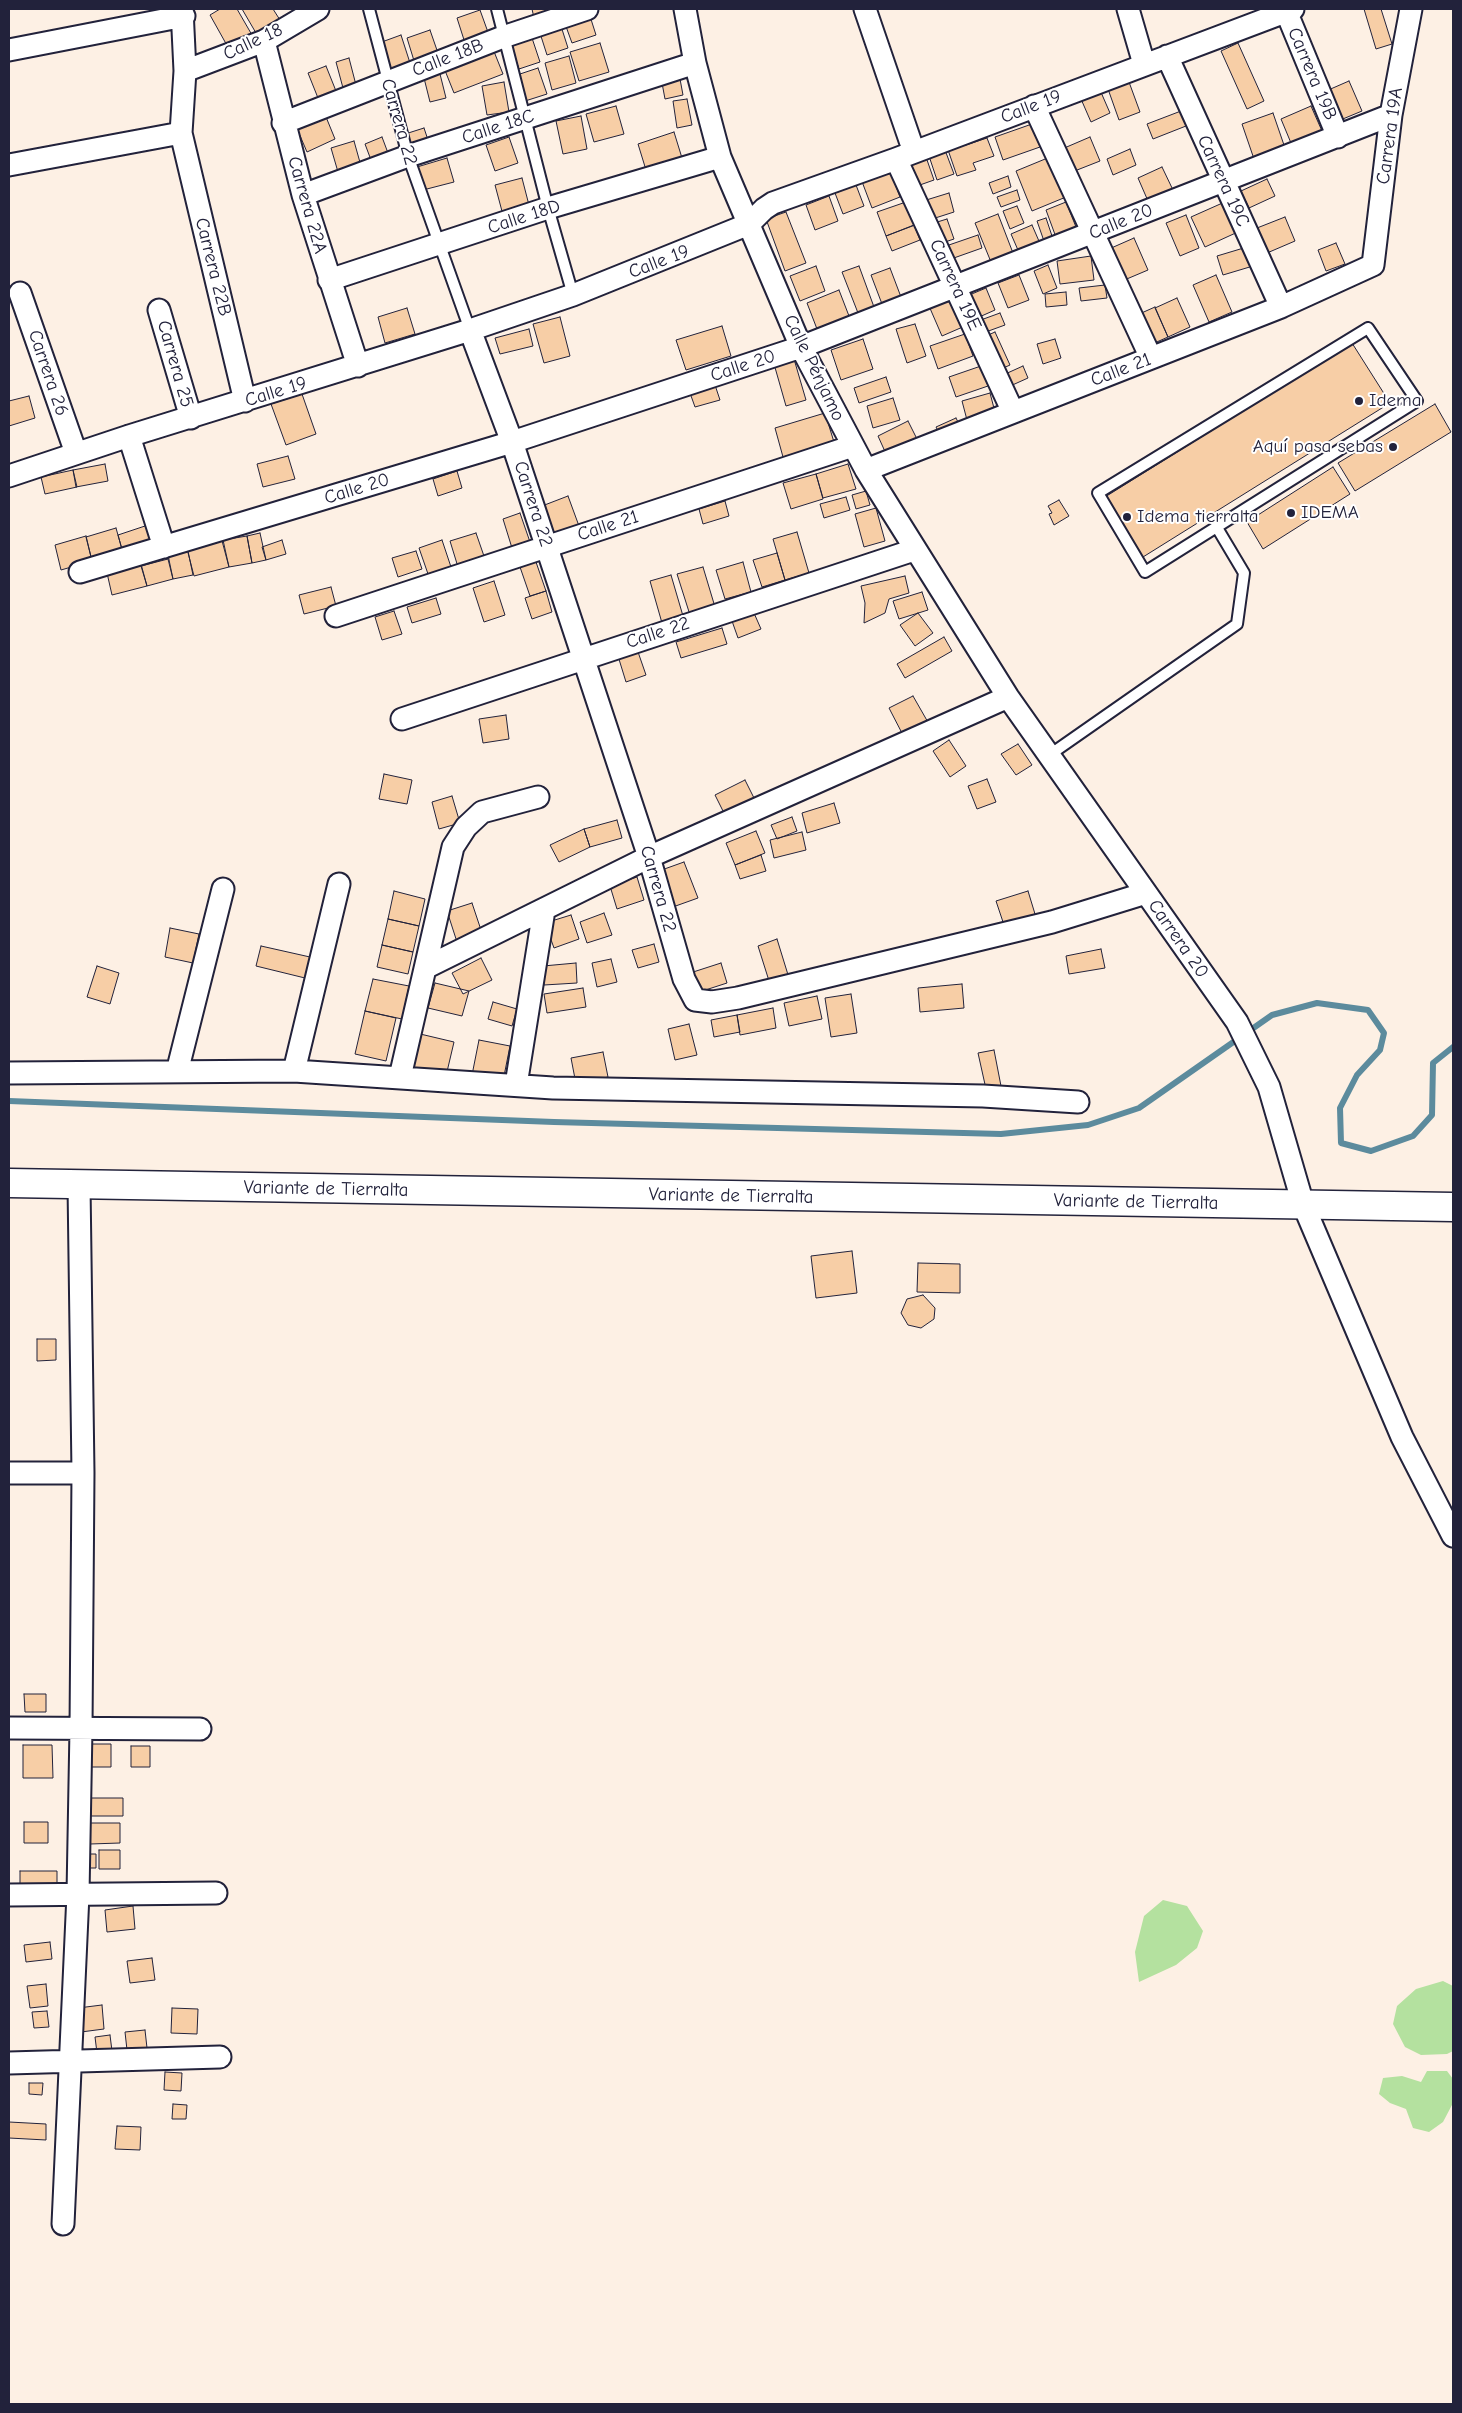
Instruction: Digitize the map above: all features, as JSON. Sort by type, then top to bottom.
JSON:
[{"type":"main road","name":"Variante de Tierralta","points":[[9,1183],[1453,1207]]},
{"type":"street","name":"Calle 18","points":[[185,71],[264,41],[318,9]]},
{"type":"street","name":"Calle 18B","points":[[283,123],[503,36],[587,9]]},
{"type":"street","name":"Calle Pénjamo","points":[[686,9],[695,63],[720,157],[801,348],[866,470],[914,550],[1008,697]]},
{"type":"street","name":"Carrera 19E","points":[[865,9],[905,155],[955,287],[1013,412]]},
{"type":"street","points":[[1128,9],[1144,64]]},
{"type":"street","name":"Carrera 19A","points":[[1373,265],[1391,115],[1411,9]]},
{"type":"street","name":"Calle 19","points":[[9,476],[129,436],[358,366],[574,295],[749,224],[773,203],[1166,56],[1263,14],[1289,10]]},
{"type":"street","name":"Carrera 19B","points":[[1289,10],[1338,137]]},
{"type":"street","points":[[9,50],[183,12]]},
{"type":"street","name":"Carrera 22B","points":[[183,12],[185,71],[181,133],[245,401]]},
{"type":"street","name":"Carrera 22A","points":[[264,41],[283,123],[303,195],[328,280],[358,366]]},
{"type":"street","name":"Carrera 19C","points":[[1166,56],[1281,307]]},
{"type":"street","name":"Calle 18C","points":[[303,195],[408,156],[695,63]]},
{"type":"street","points":[[1034,106],[1151,358]]},
{"type":"street","name":"Calle 20","points":[[80,572],[512,442],[801,348],[1391,115]]},
{"type":"street","points":[[9,165],[181,133]]},
{"type":"street","name":"Calle 18D","points":[[328,280],[548,208],[720,157]]},
{"type":"street","name":"Calle 21","points":[[866,470],[1281,307],[1373,265]]},
{"type":"street","name":"Carrera 26","points":[[20,294],[76,453]]},
{"type":"street","name":"Carrera 25","points":[[159,310],[191,418]]},
{"type":"street","name":"Carrera 22","points":[[470,330],[512,442],[547,546],[649,857],[684,979],[694,1000],[712,1002],[738,998],[1052,922],[1146,893]]},
{"type":"street","points":[[129,436],[164,547]]},
{"type":"street","name":"Calle 21","points":[[336,616],[853,446]]},
{"type":"street","name":"Calle 22","points":[[402,719],[914,550]]},
{"type":"street","points":[[427,967],[649,857],[1008,697]]},
{"type":"street","name":"Carrera 20","points":[[1008,697],[1237,1022],[1269,1087],[1303,1204],[1402,1437],[1453,1536]]},
{"type":"street","points":[[400,1077],[427,967],[453,847],[466,826],[482,812],[538,796]]},
{"type":"street","points":[[294,1071],[339,884]]},
{"type":"street","points":[[178,1072],[223,889]]},
{"type":"street","points":[[516,1085],[544,910]]},
{"type":"street","points":[[9,1073],[294,1071],[552,1088],[984,1096],[1078,1102]]},
{"type":"street","points":[[63,2224],[72,2062],[81,1728],[83,1473],[79,1185]]},
{"type":"street","points":[[9,1473],[83,1473]]},
{"type":"street","points":[[9,1728],[200,1729]]},
{"type":"street","points":[[9,1895],[216,1894]]},
{"type":"street","points":[[9,2063],[220,2057]]},
{"type":"lane","name":"Carrera 22","points":[[369,9],[408,156],[470,330]]},
{"type":"lane","points":[[497,9],[548,208],[574,295]]},
{"type":"lane","points":[[1368,328],[1417,401],[1216,526],[1146,572],[1098,493],[1368,328]]},
{"type":"lane","points":[[1048,756],[1237,624],[1244,573],[1216,526]]},
{"type":"green space","points":[[1163,1900],[1187,1906],[1203,1931],[1197,1948],[1176,1965],[1139,1982],[1135,1952],[1144,1916]]},
{"type":"green space","points":[[1443,1981],[1453,1986],[1453,2051],[1447,2054],[1421,2055],[1405,2047],[1393,2024],[1397,2006],[1416,1989]]},
{"type":"green space","points":[[1427,2071],[1447,2071],[1453,2079],[1453,2103],[1443,2122],[1429,2132],[1413,2128],[1406,2109],[1390,2103],[1379,2094],[1383,2078],[1402,2076],[1421,2082]]},
{"type":"building","points":[[220,9],[237,9],[252,35],[229,49],[210,15]]},
{"type":"building","points":[[242,9],[273,9],[280,20],[256,33]]},
{"type":"building","points":[[532,9],[557,9],[534,18]]},
{"type":"building","points":[[1364,9],[1381,9],[1392,44],[1376,49]]},
{"type":"building","points":[[480,10],[489,35],[465,43],[457,18]]},
{"type":"building","points":[[589,13],[596,35],[572,43],[564,21]]},
{"type":"building","points":[[560,23],[568,48],[547,55],[539,30]]},
{"type":"building","points":[[430,30],[439,56],[415,64],[407,38]]},
{"type":"building","points":[[401,35],[411,66],[388,73],[379,43]]},
{"type":"building","points":[[531,35],[540,62],[519,69],[510,42]]},
{"type":"building","points":[[600,43],[609,72],[579,81],[570,52]]},
{"type":"building","points":[[1238,43],[1264,101],[1247,109],[1221,51]]},
{"type":"building","points":[[493,49],[503,74],[454,93],[444,68]]},
{"type":"building","points":[[569,56],[576,83],[552,90],[545,63]]},
{"type":"building","points":[[349,58],[356,85],[343,88],[336,62]]},
{"type":"building","points":[[326,66],[336,91],[318,98],[308,73]]},
{"type":"building","points":[[538,68],[547,94],[522,102],[514,76]]},
{"type":"building","points":[[439,70],[446,98],[430,102],[423,74]]},
{"type":"building","points":[[680,79],[683,95],[665,99],[662,83]]},
{"type":"building","points":[[1349,81],[1362,111],[1338,121],[1326,91]]},
{"type":"building","points":[[504,82],[509,112],[487,115],[482,86]]},
{"type":"building","points":[[1129,82],[1140,112],[1119,120],[1108,89]]},
{"type":"building","points":[[1100,90],[1110,113],[1091,122],[1081,99]]},
{"type":"building","points":[[687,99],[692,125],[677,128],[673,101]]},
{"type":"building","points":[[616,106],[624,134],[594,142],[586,114]]},
{"type":"building","points":[[1311,106],[1322,131],[1291,143],[1281,119]]},
{"type":"building","points":[[1181,111],[1186,126],[1153,139],[1147,124]]},
{"type":"building","points":[[324,112],[335,139],[307,152],[295,124]]},
{"type":"building","points":[[1273,113],[1285,148],[1254,159],[1242,124]]},
{"type":"building","points":[[581,116],[587,149],[563,154],[556,121]]},
{"type":"building","points":[[1032,124],[1040,147],[1003,160],[995,137]]},
{"type":"building","points":[[424,128],[428,140],[406,146],[402,135]]},
{"type":"building","points":[[674,132],[682,158],[646,170],[638,144]]},
{"type":"building","points":[[382,137],[388,153],[371,160],[365,144]]},
{"type":"building","points":[[509,137],[518,163],[495,171],[486,145]]},
{"type":"building","points":[[1090,137],[1100,161],[1072,172],[1062,149]]},
{"type":"building","points":[[987,138],[994,156],[973,163],[976,170],[957,176],[947,147],[965,141],[966,145]]},
{"type":"building","points":[[354,141],[361,166],[338,172],[331,148]]},
{"type":"building","points":[[1130,149],[1136,165],[1113,175],[1107,159]]},
{"type":"building","points":[[945,150],[954,174],[937,180],[929,156]]},
{"type":"building","points":[[926,157],[934,180],[917,186],[909,163]]},
{"type":"building","points":[[1050,157],[1066,197],[1032,211],[1016,171]]},
{"type":"building","points":[[447,158],[454,182],[423,190],[417,167]]},
{"type":"building","points":[[1162,167],[1173,190],[1148,201],[1138,178]]},
{"type":"building","points":[[889,168],[900,197],[872,208],[861,179]]},
{"type":"building","points":[[1008,176],[1011,187],[993,194],[989,183]]},
{"type":"building","points":[[522,178],[530,209],[503,215],[495,185]]},
{"type":"building","points":[[1267,179],[1275,196],[1249,208],[1241,191]]},
{"type":"building","points":[[856,185],[864,206],[843,214],[835,193]]},
{"type":"building","points":[[1017,190],[1020,200],[1001,207],[997,197]]},
{"type":"building","points":[[949,193],[954,212],[929,220],[923,201]]},
{"type":"building","points":[[829,196],[838,221],[815,230],[806,205]]},
{"type":"building","points":[[1227,201],[1240,231],[1205,247],[1191,217]]},
{"type":"building","points":[[906,202],[915,225],[886,236],[877,212]]},
{"type":"building","points":[[1066,202],[1078,232],[1057,240],[1046,210]]},
{"type":"building","points":[[1017,206],[1024,223],[1010,229],[1003,211]]},
{"type":"building","points":[[786,212],[806,263],[785,271],[766,219]]},
{"type":"building","points":[[998,214],[1013,253],[991,262],[975,223]]},
{"type":"building","points":[[1186,215],[1199,248],[1180,256],[1166,223]]},
{"type":"building","points":[[1285,217],[1295,241],[1267,253],[1257,228]]},
{"type":"building","points":[[1046,218],[1054,242],[1045,244],[1037,221]]},
{"type":"building","points":[[947,219],[954,239],[942,243],[934,223]]},
{"type":"building","points":[[914,225],[920,240],[892,251],[886,236]]},
{"type":"building","points":[[1032,225],[1042,248],[1021,257],[1011,234]]},
{"type":"building","points":[[978,235],[982,248],[951,259],[946,246]]},
{"type":"building","points":[[1134,238],[1148,270],[1122,281],[1109,249]]},
{"type":"building","points":[[1336,243],[1345,264],[1326,271],[1318,250]]},
{"type":"building","points":[[1247,247],[1253,266],[1223,275],[1217,256]]},
{"type":"building","points":[[1091,256],[1094,280],[1060,284],[1057,261]]},
{"type":"building","points":[[1048,265],[1057,288],[1043,294],[1034,271]]},
{"type":"building","points":[[816,266],[825,291],[800,301],[790,276]]},
{"type":"building","points":[[859,266],[874,307],[858,313],[842,272]]},
{"type":"building","points":[[890,268],[901,297],[882,304],[871,275]]},
{"type":"building","points":[[1019,275],[1029,300],[1008,308],[998,283]]},
{"type":"building","points":[[1216,275],[1232,312],[1209,322],[1193,285]]},
{"type":"building","points":[[1105,285],[1107,298],[1081,301],[1079,288]]},
{"type":"building","points":[[986,288],[995,310],[977,318],[967,296]]},
{"type":"building","points":[[839,290],[849,316],[817,329],[807,303]]},
{"type":"building","points":[[1066,292],[1067,305],[1046,307],[1045,294]]},
{"type":"building","points":[[952,296],[965,326],[942,336],[929,306]]},
{"type":"building","points":[[1177,298],[1190,327],[1168,337],[1155,308]]},
{"type":"building","points":[[1155,307],[1168,337],[1150,345],[1137,315]]},
{"type":"building","points":[[407,308],[415,334],[385,343],[378,317]]},
{"type":"building","points":[[1000,313],[1005,325],[983,333],[978,321]]},
{"type":"building","points":[[560,317],[570,356],[544,363],[533,324]]},
{"type":"building","points":[[915,324],[926,356],[907,363],[896,329]]},
{"type":"building","points":[[722,326],[731,356],[686,370],[676,340]]},
{"type":"building","points":[[529,329],[533,346],[500,354],[495,338]]},
{"type":"building","points":[[995,332],[1010,365],[999,370],[984,337]]},
{"type":"building","points":[[965,334],[973,356],[938,369],[930,346]]},
{"type":"building","points":[[863,339],[873,369],[841,380],[831,350]]},
{"type":"building","points":[[1055,339],[1061,358],[1043,364],[1037,344]]},
{"type":"building","points":[[1352,343],[1390,403],[1143,557],[1105,497]]},
{"type":"building","points":[[794,359],[806,400],[786,406],[774,364]]},
{"type":"building","points":[[981,366],[988,386],[956,397],[949,377]]},
{"type":"building","points":[[1023,366],[1028,378],[1008,387],[1003,375]]},
{"type":"building","points":[[886,377],[891,392],[859,403],[854,388]]},
{"type":"building","points":[[715,385],[720,400],[695,407],[690,393]]},
{"type":"building","points":[[990,393],[995,412],[967,420],[962,401]]},
{"type":"building","points":[[302,394],[316,434],[286,445],[271,404]]},
{"type":"building","points":[[29,396],[35,418],[9,426],[9,401]]},
{"type":"building","points":[[893,398],[900,420],[873,428],[867,406]]},
{"type":"building","points":[[1435,404],[1451,432],[1355,491],[1338,463]]},
{"type":"building","points":[[825,413],[834,442],[783,457],[775,428]]},
{"type":"building","points":[[956,418],[961,428],[941,437],[936,427]]},
{"type":"building","points":[[908,421],[918,441],[887,456],[878,436]]},
{"type":"building","points":[[288,456],[295,479],[263,487],[257,464]]},
{"type":"building","points":[[105,464],[108,481],[76,487],[73,470]]},
{"type":"building","points":[[848,464],[856,489],[823,498],[816,474]]},
{"type":"building","points":[[1333,467],[1350,494],[1263,549],[1247,522]]},
{"type":"building","points":[[73,470],[77,487],[45,494],[41,477]]},
{"type":"building","points":[[457,471],[462,488],[438,496],[433,479]]},
{"type":"building","points":[[816,474],[823,499],[791,509],[783,483]]},
{"type":"building","points":[[866,491],[870,505],[856,509],[852,495]]},
{"type":"building","points":[[568,496],[579,526],[554,536],[542,506]]},
{"type":"building","points":[[846,497],[850,510],[824,518],[820,504]]},
{"type":"building","points":[[1059,500],[1069,516],[1054,525],[1049,514],[1052,513],[1048,506]]},
{"type":"building","points":[[725,501],[729,516],[703,524],[699,509]]},
{"type":"building","points":[[876,508],[885,541],[864,547],[855,514]]},
{"type":"building","points":[[520,513],[530,542],[512,548],[503,519]]},
{"type":"building","points":[[154,523],[160,540],[123,553],[118,535]]},
{"type":"building","points":[[116,528],[123,553],[92,561],[86,537]]},
{"type":"building","points":[[797,532],[809,573],[785,580],[773,539]]},
{"type":"building","points":[[260,533],[266,560],[252,563],[247,536]]},
{"type":"building","points":[[476,533],[485,559],[458,567],[450,541]]},
{"type":"building","points":[[86,536],[92,561],[61,570],[55,545]]},
{"type":"building","points":[[247,536],[252,563],[229,567],[223,540]]},
{"type":"building","points":[[221,537],[229,567],[194,576],[186,545]]},
{"type":"building","points":[[282,540],[286,554],[266,560],[262,547]]},
{"type":"building","points":[[442,540],[451,567],[428,574],[419,548]]},
{"type":"building","points":[[188,551],[193,575],[173,579],[168,555]]},
{"type":"building","points":[[416,551],[422,569],[398,577],[392,558]]},
{"type":"building","points":[[777,553],[785,580],[762,587],[753,560]]},
{"type":"building","points":[[168,559],[173,579],[147,586],[141,566]]},
{"type":"building","points":[[536,562],[546,591],[530,596],[520,567]]},
{"type":"building","points":[[743,562],[751,592],[725,599],[716,570]]},
{"type":"building","points":[[141,564],[147,586],[112,595],[107,573]]},
{"type":"building","points":[[703,567],[715,607],[690,615],[677,574]]},
{"type":"building","points":[[671,575],[683,616],[662,623],[650,581]]},
{"type":"building","points":[[905,576],[909,593],[889,599],[885,613],[864,623],[865,603],[861,586]]},
{"type":"building","points":[[494,581],[505,615],[484,622],[473,588]]},
{"type":"building","points":[[331,587],[336,606],[304,614],[299,595]]},
{"type":"building","points":[[546,591],[552,612],[532,619],[525,598]]},
{"type":"building","points":[[922,592],[928,610],[899,619],[893,601]]},
{"type":"building","points":[[436,598],[441,614],[412,623],[407,607]]},
{"type":"building","points":[[394,611],[402,634],[382,640],[375,617]]},
{"type":"building","points":[[754,613],[761,629],[738,638],[732,621]]},
{"type":"building","points":[[918,613],[933,633],[915,646],[900,625]]},
{"type":"building","points":[[722,628],[727,644],[681,658],[676,642]]},
{"type":"building","points":[[944,637],[952,651],[905,678],[897,664]]},
{"type":"building","points":[[637,649],[646,675],[626,682],[618,656]]},
{"type":"building","points":[[913,696],[929,724],[904,737],[889,708]]},
{"type":"building","points":[[506,715],[509,739],[483,743],[479,719]]},
{"type":"building","points":[[949,740],[966,766],[950,777],[933,751]]},
{"type":"building","points":[[1018,744],[1032,765],[1016,775],[1001,754]]},
{"type":"building","points":[[384,774],[412,780],[407,804],[379,799]]},
{"type":"building","points":[[987,779],[996,802],[977,809],[968,786]]},
{"type":"building","points":[[745,780],[755,800],[725,815],[715,795]]},
{"type":"building","points":[[452,796],[460,823],[439,829],[432,802]]},
{"type":"building","points":[[834,803],[840,823],[807,833],[802,813]]},
{"type":"building","points":[[792,817],[797,831],[777,839],[771,825]]},
{"type":"building","points":[[617,820],[622,838],[590,847],[584,829]]},
{"type":"building","points":[[584,829],[590,847],[559,862],[550,845]]},
{"type":"building","points":[[756,831],[765,853],[735,865],[726,843]]},
{"type":"building","points":[[802,832],[806,850],[774,858],[770,840]]},
{"type":"building","points":[[761,855],[766,871],[740,879],[735,865]]},
{"type":"building","points":[[684,862],[698,898],[670,908],[656,872]]},
{"type":"building","points":[[637,877],[644,900],[617,909],[610,886]]},
{"type":"building","points":[[394,891],[425,899],[419,926],[388,919]]},
{"type":"building","points":[[1028,891],[1035,914],[1004,925],[996,901]]},
{"type":"building","points":[[472,903],[482,933],[457,942],[447,911]]},
{"type":"building","points":[[604,913],[612,935],[587,943],[580,922]]},
{"type":"building","points":[[571,915],[579,939],[554,948],[545,923]]},
{"type":"building","points":[[388,919],[419,926],[413,952],[382,945]]},
{"type":"building","points":[[170,928],[199,934],[193,963],[165,957]]},
{"type":"building","points":[[777,939],[789,978],[770,984],[758,946]]},
{"type":"building","points":[[654,944],[659,962],[638,968],[632,950]]},
{"type":"building","points":[[382,945],[413,952],[408,974],[377,967]]},
{"type":"building","points":[[261,946],[310,957],[305,978],[256,966]]},
{"type":"building","points":[[1101,949],[1105,968],[1069,974],[1066,956]]},
{"type":"building","points":[[481,958],[492,980],[463,994],[452,973]]},
{"type":"building","points":[[611,959],[617,982],[597,987],[592,963]]},
{"type":"building","points":[[576,963],[577,983],[544,985],[543,966]]},
{"type":"building","points":[[721,963],[727,983],[693,994],[687,974]]},
{"type":"building","points":[[97,966],[119,973],[110,1004],[87,997]]},
{"type":"building","points":[[373,979],[409,986],[402,1019],[365,1011]]},
{"type":"building","points":[[435,983],[469,991],[462,1016],[428,1008]]},
{"type":"building","points":[[962,984],[964,1008],[920,1012],[918,988]]},
{"type":"building","points":[[583,988],[586,1007],[547,1013],[544,994]]},
{"type":"building","points":[[851,994],[857,1033],[831,1037],[825,998]]},
{"type":"building","points":[[817,996],[822,1019],[789,1026],[784,1003]]},
{"type":"building","points":[[493,1002],[517,1009],[512,1026],[488,1019]]},
{"type":"building","points":[[773,1008],[776,1028],[740,1035],[737,1015]]},
{"type":"building","points":[[365,1011],[396,1018],[386,1061],[355,1054]]},
{"type":"building","points":[[737,1015],[740,1032],[714,1037],[711,1020]]},
{"type":"building","points":[[689,1024],[697,1055],[675,1060],[668,1029]]},
{"type":"building","points":[[416,1033],[454,1042],[446,1076],[408,1067]]},
{"type":"building","points":[[479,1040],[510,1046],[503,1081],[472,1075]]},
{"type":"building","points":[[994,1050],[1001,1086],[986,1089],[978,1053]]},
{"type":"building","points":[[603,1052],[608,1077],[576,1084],[571,1058]]},
{"type":"building","points":[[852,1251],[857,1293],[816,1298],[811,1256]]},
{"type":"building","points":[[918,1263],[960,1264],[960,1293],[917,1292]]},
{"type":"building","points":[[923,1295],[935,1308],[934,1319],[921,1328],[908,1325],[901,1313],[907,1299]]},
{"type":"building","points":[[37,1339],[56,1339],[56,1360],[37,1361]]},
{"type":"building","points":[[24,1694],[46,1694],[46,1712],[25,1712]]},
{"type":"building","points":[[84,1744],[111,1744],[111,1767],[84,1767]]},
{"type":"building","points":[[23,1745],[52,1745],[53,1778],[23,1778]]},
{"type":"building","points":[[131,1746],[150,1746],[150,1767],[131,1767]]},
{"type":"building","points":[[91,1798],[123,1798],[123,1816],[91,1816]]},
{"type":"building","points":[[24,1822],[48,1822],[48,1843],[24,1843]]},
{"type":"building","points":[[90,1823],[120,1823],[120,1843],[90,1844]]},
{"type":"building","points":[[99,1850],[120,1850],[120,1869],[99,1869]]},
{"type":"building","points":[[81,1854],[96,1854],[96,1868],[81,1868]]},
{"type":"building","points":[[20,1871],[57,1871],[57,1888],[20,1888]]},
{"type":"building","points":[[133,1906],[135,1929],[107,1932],[105,1910]]},
{"type":"building","points":[[50,1942],[52,1959],[26,1962],[24,1945]]},
{"type":"building","points":[[152,1958],[155,1980],[130,1983],[127,1961]]},
{"type":"building","points":[[46,1984],[48,2006],[30,2008],[27,1986]]},
{"type":"building","points":[[102,2005],[104,2029],[81,2032],[78,2008]]},
{"type":"building","points":[[172,2008],[198,2009],[197,2034],[171,2033]]},
{"type":"building","points":[[47,2011],[49,2027],[34,2028],[32,2012]]},
{"type":"building","points":[[145,2030],[147,2048],[127,2050],[125,2032]]},
{"type":"building","points":[[110,2035],[112,2051],[97,2053],[95,2037]]},
{"type":"building","points":[[165,2072],[182,2073],[181,2091],[164,2090]]},
{"type":"building","points":[[29,2083],[43,2083],[42,2095],[29,2094]]},
{"type":"building","points":[[173,2104],[187,2105],[186,2119],[172,2119]]},
{"type":"building","points":[[9,2122],[46,2124],[46,2140],[9,2138]]},
{"type":"building","points":[[117,2126],[141,2127],[140,2150],[115,2149]]},
{"type":"waterway","points":[[9,1101],[554,1122],[1001,1134],[1088,1125],[1139,1108],[1272,1015],[1317,1003],[1368,1010],[1384,1033],[1380,1050],[1357,1075],[1340,1108],[1341,1143],[1371,1151],[1413,1136],[1432,1115],[1433,1063],[1453,1047]]},
{"type":"place","name":"Idema","points":[[1359,401]]},
{"type":"place","name":"Aquí pasa sebas","points":[[1393,447]]},
{"type":"place","name":"IDEMA","points":[[1291,513]]},
{"type":"place","name":"Idema tierralta","points":[[1127,517]]}]
